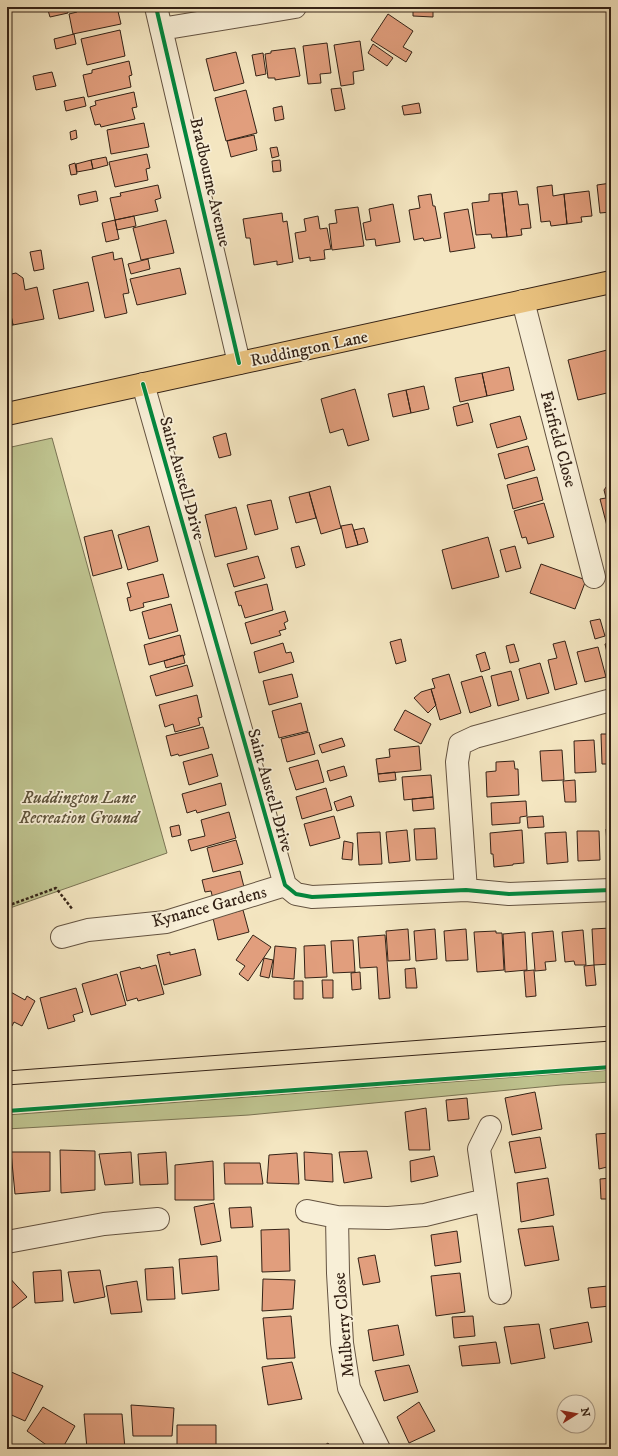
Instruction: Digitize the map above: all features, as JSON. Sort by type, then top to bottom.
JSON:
[{"type":"main road","name":"Ruddington Lane","points":[[7,414],[611,282]]},
{"type":"street","name":"Bradbourne Avenue","points":[[156,7],[239,363]]},
{"type":"street","points":[[162,29],[295,7]]},
{"type":"street","name":"Fairfield Close","points":[[523,301],[594,577]]},
{"type":"street","name":"Saint Austell Drive","points":[[143,384],[285,885]]},
{"type":"street","points":[[466,890],[457,762],[460,744],[475,737],[611,700]]},
{"type":"street","points":[[285,885],[296,894],[312,897],[466,890],[509,894],[611,890]]},
{"type":"street","name":"Kynance Gardens","points":[[62,937],[88,930],[166,922],[285,885]]},
{"type":"street","points":[[490,1127],[479,1149],[500,1293]]},
{"type":"street","points":[[307,1211],[338,1217],[388,1218],[424,1214],[486,1200]]},
{"type":"street","name":"Mulberry Close","points":[[338,1217],[338,1273],[342,1343],[349,1388],[379,1449]]},
{"type":"street","points":[[7,1242],[104,1224],[158,1219]]},
{"type":"path","points":[[7,906],[56,888],[88,930]]},
{"type":"green space","name":"Ruddington Lane Recreation Ground","points":[[52,438],[167,853],[7,909],[7,448]]},
{"type":"green space","points":[[611,1070],[611,1082],[561,1085],[249,1115],[7,1129],[7,1115]]},
{"type":"building","points":[[47,7],[67,7],[68,13],[50,17]]},
{"type":"building","points":[[76,7],[117,7],[121,24],[73,34],[69,14],[77,12]]},
{"type":"building","points":[[413,7],[433,7],[433,17],[413,16]]},
{"type":"building","points":[[388,14],[413,31],[403,47],[412,52],[406,62],[371,40]]},
{"type":"building","points":[[120,30],[125,56],[87,65],[81,39]]},
{"type":"building","points":[[74,34],[76,44],[56,49],[54,39]]},
{"type":"building","points":[[360,41],[364,70],[353,72],[354,84],[341,86],[334,45]]},
{"type":"building","points":[[327,43],[331,73],[320,74],[321,83],[308,84],[303,46]]},
{"type":"building","points":[[373,44],[393,58],[387,66],[368,53]]},
{"type":"building","points":[[295,48],[300,76],[275,80],[275,78],[268,78],[265,54],[271,53],[271,51]]},
{"type":"building","points":[[236,52],[244,83],[214,91],[206,59]]},
{"type":"building","points":[[263,53],[266,74],[256,76],[252,55]]},
{"type":"building","points":[[129,61],[132,75],[129,76],[131,87],[88,97],[83,75],[92,73],[92,70]]},
{"type":"building","points":[[52,72],[56,86],[36,90],[33,76]]},
{"type":"building","points":[[341,88],[345,109],[335,111],[331,89]]},
{"type":"building","points":[[246,90],[257,133],[226,141],[215,98]]},
{"type":"building","points":[[134,92],[137,107],[132,108],[135,119],[101,127],[100,124],[95,125],[90,107],[96,105],[95,101]]},
{"type":"building","points":[[84,97],[86,106],[66,111],[64,101]]},
{"type":"building","points":[[419,103],[421,113],[404,115],[402,106]]},
{"type":"building","points":[[282,106],[284,119],[275,121],[273,108]]},
{"type":"building","points":[[144,123],[149,147],[111,154],[107,130]]},
{"type":"building","points":[[76,130],[77,138],[71,140],[70,132]]},
{"type":"building","points":[[254,135],[257,150],[231,157],[227,141]]},
{"type":"building","points":[[277,147],[279,156],[272,158],[270,148]]},
{"type":"building","points":[[147,154],[150,168],[146,169],[148,180],[115,187],[109,162]]},
{"type":"building","points":[[106,157],[108,165],[93,169],[91,160]]},
{"type":"building","points":[[91,160],[93,169],[77,172],[76,164]]},
{"type":"building","points":[[280,160],[281,171],[273,172],[272,161]]},
{"type":"building","points":[[75,163],[77,174],[71,175],[69,165]]},
{"type":"building","points":[[611,183],[611,212],[600,213],[597,185]]},
{"type":"building","points":[[158,185],[161,198],[155,200],[158,211],[115,220],[110,198],[121,196],[120,193]]},
{"type":"building","points":[[552,185],[553,196],[564,194],[567,224],[551,226],[550,221],[541,222],[537,187]]},
{"type":"building","points":[[96,191],[98,201],[80,205],[78,195]]},
{"type":"building","points":[[517,191],[519,205],[528,204],[531,228],[521,229],[522,235],[507,237],[502,193]]},
{"type":"building","points":[[589,191],[592,216],[581,217],[582,222],[567,224],[564,194]]},
{"type":"building","points":[[502,193],[507,237],[492,238],[491,234],[476,235],[472,203],[489,201],[489,194]]},
{"type":"building","points":[[431,194],[433,206],[435,206],[441,238],[424,241],[423,238],[414,240],[409,210],[420,208],[418,196]]},
{"type":"building","points":[[393,204],[400,242],[376,246],[375,239],[366,240],[363,223],[371,221],[369,209]]},
{"type":"building","points":[[358,207],[364,246],[332,250],[329,224],[337,223],[335,210]]},
{"type":"building","points":[[468,209],[475,248],[450,252],[444,213]]},
{"type":"building","points":[[282,213],[283,222],[287,221],[293,262],[277,265],[277,261],[254,265],[250,238],[246,238],[243,219]]},
{"type":"building","points":[[134,216],[136,226],[117,230],[115,220]]},
{"type":"building","points":[[318,216],[320,229],[327,228],[331,249],[324,250],[325,259],[310,261],[310,257],[299,259],[295,233],[306,231],[304,219]]},
{"type":"building","points":[[115,220],[119,239],[106,242],[102,223]]},
{"type":"building","points":[[166,220],[174,253],[141,260],[133,228]]},
{"type":"building","points":[[41,250],[44,269],[34,271],[30,252]]},
{"type":"building","points":[[113,252],[114,260],[122,258],[129,293],[123,294],[127,313],[105,318],[92,257]]},
{"type":"building","points":[[148,259],[150,269],[131,274],[128,264]]},
{"type":"building","points":[[180,268],[186,294],[137,305],[130,279]]},
{"type":"building","points":[[16,273],[23,278],[25,290],[37,287],[44,319],[13,325],[7,295],[7,275]]},
{"type":"building","points":[[88,282],[94,311],[59,319],[53,290]]},
{"type":"building","points":[[7,302],[13,325],[7,327]]},
{"type":"building","points":[[611,349],[611,392],[578,400],[568,360]]},
{"type":"building","points":[[509,367],[514,390],[487,396],[482,373]]},
{"type":"building","points":[[482,373],[487,396],[460,402],[455,378]]},
{"type":"building","points":[[424,386],[429,409],[411,413],[406,390]]},
{"type":"building","points":[[355,389],[369,440],[348,446],[343,429],[330,433],[321,399]]},
{"type":"building","points":[[406,390],[411,413],[393,417],[388,394]]},
{"type":"building","points":[[468,403],[473,422],[457,426],[453,407]]},
{"type":"building","points":[[520,416],[527,439],[497,448],[490,424]]},
{"type":"building","points":[[226,433],[231,455],[219,458],[213,437]]},
{"type":"building","points":[[528,446],[535,470],[505,479],[498,454]]},
{"type":"building","points":[[537,477],[543,500],[513,509],[507,485]]},
{"type":"building","points":[[611,480],[611,525],[607,526],[600,499],[606,498],[604,490]]},
{"type":"building","points":[[330,486],[341,528],[321,534],[309,492]]},
{"type":"building","points":[[309,492],[316,518],[296,523],[289,497]]},
{"type":"building","points":[[271,500],[278,529],[255,535],[247,505]]},
{"type":"building","points":[[544,503],[554,537],[528,544],[526,537],[522,538],[514,511]]},
{"type":"building","points":[[236,507],[247,549],[215,557],[205,515]]},
{"type":"building","points":[[352,524],[358,545],[346,548],[341,526]]},
{"type":"building","points":[[149,526],[158,561],[128,570],[118,535]]},
{"type":"building","points":[[364,528],[368,542],[358,545],[354,530]]},
{"type":"building","points":[[112,530],[122,568],[93,576],[84,537]]},
{"type":"building","points":[[488,537],[499,577],[452,589],[442,550]]},
{"type":"building","points":[[299,546],[305,565],[296,568],[291,548]]},
{"type":"building","points":[[515,546],[521,568],[506,572],[500,550]]},
{"type":"building","points":[[258,556],[265,578],[234,587],[227,564]]},
{"type":"building","points":[[541,564],[586,580],[575,609],[530,593]]},
{"type":"building","points":[[163,574],[169,597],[143,603],[144,607],[130,611],[127,598],[131,597],[127,583]]},
{"type":"building","points":[[267,584],[273,610],[245,618],[241,605],[239,606],[235,592]]},
{"type":"building","points":[[171,604],[178,631],[149,639],[142,612]]},
{"type":"building","points":[[285,611],[288,621],[284,623],[286,629],[279,631],[281,635],[251,644],[245,623]]},
{"type":"building","points":[[600,619],[605,636],[595,639],[590,621]]},
{"type":"building","points":[[180,635],[185,655],[149,665],[144,645]]},
{"type":"building","points":[[401,639],[406,661],[396,664],[390,642]]},
{"type":"building","points":[[565,641],[577,684],[555,690],[548,660],[557,658],[553,644]]},
{"type":"building","points":[[611,642],[611,669],[605,644]]},
{"type":"building","points":[[283,643],[286,653],[291,652],[294,662],[259,673],[254,652]]},
{"type":"building","points":[[514,644],[519,661],[510,663],[506,646]]},
{"type":"building","points":[[598,647],[606,677],[585,682],[577,652]]},
{"type":"building","points":[[485,652],[490,669],[481,672],[476,655]]},
{"type":"building","points":[[183,655],[185,663],[166,668],[164,661]]},
{"type":"building","points":[[540,663],[549,693],[527,699],[519,669]]},
{"type":"building","points":[[187,665],[193,686],[156,696],[150,676]]},
{"type":"building","points":[[511,671],[519,700],[498,706],[491,676]]},
{"type":"building","points":[[292,674],[298,697],[269,705],[263,681]]},
{"type":"building","points":[[449,674],[461,713],[440,720],[431,689],[435,688],[432,679]]},
{"type":"building","points":[[482,676],[491,706],[470,713],[461,682]]},
{"type":"building","points":[[431,689],[436,705],[428,713],[414,698],[421,692]]},
{"type":"building","points":[[197,695],[202,717],[198,718],[200,725],[175,732],[173,724],[165,727],[159,705]]},
{"type":"building","points":[[301,703],[308,731],[279,738],[272,711]]},
{"type":"building","points":[[405,710],[431,724],[421,744],[394,730]]},
{"type":"building","points":[[203,727],[209,748],[179,756],[178,754],[171,756],[166,736]]},
{"type":"building","points":[[309,732],[315,754],[287,762],[281,739]]},
{"type":"building","points":[[601,734],[611,734],[611,764],[602,764]]},
{"type":"building","points":[[342,738],[345,746],[322,753],[319,745]]},
{"type":"building","points":[[594,740],[596,772],[575,773],[574,741]]},
{"type":"building","points":[[419,746],[421,770],[378,774],[376,759],[390,757],[389,749]]},
{"type":"building","points":[[562,750],[564,780],[542,781],[540,751]]},
{"type":"building","points":[[212,754],[218,776],[189,785],[183,762]]},
{"type":"building","points":[[318,760],[324,782],[296,790],[289,768]]},
{"type":"building","points":[[514,761],[515,769],[518,769],[519,795],[487,797],[486,772],[496,771],[496,762]]},
{"type":"building","points":[[344,766],[347,776],[330,781],[327,771]]},
{"type":"building","points":[[395,772],[396,780],[379,782],[378,774]]},
{"type":"building","points":[[431,775],[433,797],[404,800],[402,777]]},
{"type":"building","points":[[575,780],[576,802],[565,802],[563,781]]},
{"type":"building","points":[[221,783],[226,805],[197,813],[196,810],[187,813],[182,794]]},
{"type":"building","points":[[326,788],[332,810],[302,819],[296,797]]},
{"type":"building","points":[[351,796],[354,806],[337,811],[334,802]]},
{"type":"building","points":[[433,797],[434,809],[413,811],[412,799]]},
{"type":"building","points":[[526,801],[527,816],[520,817],[520,823],[492,825],[491,803]]},
{"type":"building","points":[[229,812],[236,838],[191,851],[188,840],[205,836],[201,820]]},
{"type":"building","points":[[334,816],[340,838],[310,846],[304,824]]},
{"type":"building","points":[[543,816],[544,827],[528,828],[527,817]]},
{"type":"building","points":[[179,825],[181,835],[172,837],[170,827]]},
{"type":"building","points":[[435,828],[437,859],[416,860],[414,829]]},
{"type":"building","points":[[606,829],[611,829],[611,860],[608,860]]},
{"type":"building","points":[[407,830],[410,861],[389,863],[386,832]]},
{"type":"building","points":[[522,830],[524,863],[494,867],[493,854],[491,854],[490,833]]},
{"type":"building","points":[[577,831],[599,831],[600,860],[578,861]]},
{"type":"building","points":[[380,832],[382,864],[359,865],[357,833]]},
{"type":"building","points":[[566,832],[568,862],[547,864],[545,833]]},
{"type":"building","points":[[236,840],[243,864],[213,872],[207,848]]},
{"type":"building","points":[[344,841],[353,843],[352,860],[342,859]]},
{"type":"building","points":[[240,871],[245,891],[213,899],[211,891],[205,892],[202,880]]},
{"type":"building","points":[[243,910],[249,932],[218,940],[213,918]]},
{"type":"building","points":[[611,928],[611,964],[594,965],[592,929]]},
{"type":"building","points":[[408,929],[410,960],[388,961],[386,931]]},
{"type":"building","points":[[435,929],[437,959],[416,961],[414,931]]},
{"type":"building","points":[[466,929],[468,960],[446,961],[444,931]]},
{"type":"building","points":[[583,930],[586,965],[575,965],[574,961],[565,962],[562,932]]},
{"type":"building","points":[[496,931],[496,933],[502,933],[504,970],[477,972],[474,932]]},
{"type":"building","points":[[553,931],[556,961],[545,962],[546,970],[535,971],[532,933]]},
{"type":"building","points":[[525,932],[527,970],[505,972],[503,934]]},
{"type":"building","points":[[253,935],[271,947],[248,981],[239,974],[245,966],[236,960]]},
{"type":"building","points":[[385,935],[390,998],[379,999],[377,967],[360,968],[358,937]]},
{"type":"building","points":[[353,940],[355,972],[333,973],[331,941]]},
{"type":"building","points":[[325,945],[327,977],[305,978],[304,946]]},
{"type":"building","points":[[275,946],[296,948],[294,979],[272,977]]},
{"type":"building","points":[[195,949],[201,975],[164,985],[157,955],[170,952],[170,955]]},
{"type":"building","points":[[264,958],[273,960],[269,978],[260,976]]},
{"type":"building","points":[[156,965],[164,994],[138,1001],[137,998],[127,1001],[120,972]]},
{"type":"building","points":[[594,965],[596,985],[586,986],[584,966]]},
{"type":"building","points":[[415,968],[417,988],[406,988],[405,969]]},
{"type":"building","points":[[534,970],[536,996],[526,997],[524,971]]},
{"type":"building","points":[[360,972],[361,989],[352,990],[351,973]]},
{"type":"building","points":[[117,974],[126,1005],[91,1015],[82,984]]},
{"type":"building","points":[[322,980],[333,980],[333,998],[323,998]]},
{"type":"building","points":[[294,981],[303,981],[303,999],[294,999]]},
{"type":"building","points":[[76,988],[83,1012],[73,1015],[75,1021],[48,1029],[40,998]]},
{"type":"building","points":[[7,990],[25,1000],[27,996],[35,1001],[22,1026],[14,1022],[12,1026],[7,1023]]},
{"type":"building","points":[[535,1092],[542,1129],[512,1135],[505,1098]]},
{"type":"building","points":[[467,1098],[469,1119],[448,1121],[446,1100]]},
{"type":"building","points":[[426,1108],[430,1150],[409,1150],[405,1112]]},
{"type":"building","points":[[611,1133],[611,1166],[599,1169],[596,1134]]},
{"type":"building","points":[[540,1137],[546,1168],[515,1173],[509,1142]]},
{"type":"building","points":[[60,1150],[95,1151],[95,1190],[61,1193]]},
{"type":"building","points":[[367,1151],[372,1178],[344,1183],[339,1152]]},
{"type":"building","points":[[11,1152],[50,1152],[50,1191],[15,1194]]},
{"type":"building","points":[[131,1152],[133,1183],[105,1185],[99,1154]]},
{"type":"building","points":[[166,1152],[168,1184],[140,1185],[138,1154]]},
{"type":"building","points":[[304,1152],[332,1154],[333,1182],[305,1180]]},
{"type":"building","points":[[297,1153],[299,1184],[267,1183],[269,1155]]},
{"type":"building","points":[[434,1156],[438,1176],[411,1182],[410,1161]]},
{"type":"building","points":[[213,1161],[214,1200],[175,1200],[175,1165]]},
{"type":"building","points":[[224,1163],[260,1163],[263,1184],[225,1184]]},
{"type":"building","points":[[548,1178],[554,1215],[521,1222],[517,1183]]},
{"type":"building","points":[[611,1178],[611,1199],[601,1199],[600,1179]]},
{"type":"building","points":[[214,1203],[221,1241],[201,1245],[194,1207]]},
{"type":"building","points":[[251,1207],[253,1227],[231,1228],[229,1208]]},
{"type":"building","points":[[553,1226],[559,1260],[525,1266],[518,1229]]},
{"type":"building","points":[[289,1229],[290,1271],[262,1272],[261,1230]]},
{"type":"building","points":[[457,1231],[461,1262],[435,1266],[431,1235]]},
{"type":"building","points":[[375,1255],[380,1282],[363,1285],[358,1258]]},
{"type":"building","points":[[217,1256],[219,1290],[182,1294],[179,1259]]},
{"type":"building","points":[[173,1267],[175,1299],[147,1300],[145,1269]]},
{"type":"building","points":[[61,1270],[63,1301],[35,1303],[33,1272]]},
{"type":"building","points":[[100,1270],[105,1297],[74,1303],[68,1272]]},
{"type":"building","points":[[460,1273],[465,1312],[436,1316],[431,1276]]},
{"type":"building","points":[[7,1275],[27,1297],[7,1312]]},
{"type":"building","points":[[263,1279],[295,1280],[293,1309],[262,1311]]},
{"type":"building","points":[[137,1281],[142,1312],[111,1314],[106,1286]]},
{"type":"building","points":[[608,1286],[610,1306],[591,1308],[588,1288]]},
{"type":"building","points":[[291,1316],[295,1358],[267,1359],[263,1318]]},
{"type":"building","points":[[473,1316],[475,1336],[454,1338],[452,1317]]},
{"type":"building","points":[[588,1322],[592,1342],[554,1349],[550,1329]]},
{"type":"building","points":[[539,1324],[545,1358],[511,1364],[504,1327]]},
{"type":"building","points":[[398,1325],[404,1355],[373,1361],[368,1330]]},
{"type":"building","points":[[496,1342],[500,1363],[462,1366],[459,1346]]},
{"type":"building","points":[[292,1362],[302,1399],[268,1405],[262,1367]]},
{"type":"building","points":[[409,1365],[418,1392],[384,1401],[375,1371]]},
{"type":"building","points":[[9,1371],[43,1386],[25,1421],[7,1413],[7,1375]]},
{"type":"building","points":[[419,1402],[435,1431],[409,1443],[397,1417]]},
{"type":"building","points":[[131,1405],[174,1408],[172,1436],[133,1436]]},
{"type":"building","points":[[43,1407],[75,1426],[62,1449],[52,1449],[27,1431]]},
{"type":"building","points":[[84,1414],[122,1414],[125,1449],[87,1449]]},
{"type":"building","points":[[177,1425],[216,1425],[216,1446],[177,1446]]},
{"type":"building","points":[[328,1443],[332,1449],[319,1449]]},
{"type":"tram line","points":[[7,1071],[611,1026]]},
{"type":"tram line","points":[[7,1085],[611,1041]]},
{"type":"cycle path","points":[[156,7],[239,363]]},
{"type":"cycle path","points":[[143,384],[285,885],[296,894],[312,897],[466,890],[509,894],[611,890]]},
{"type":"cycle path","points":[[7,1111],[611,1067]]}]
